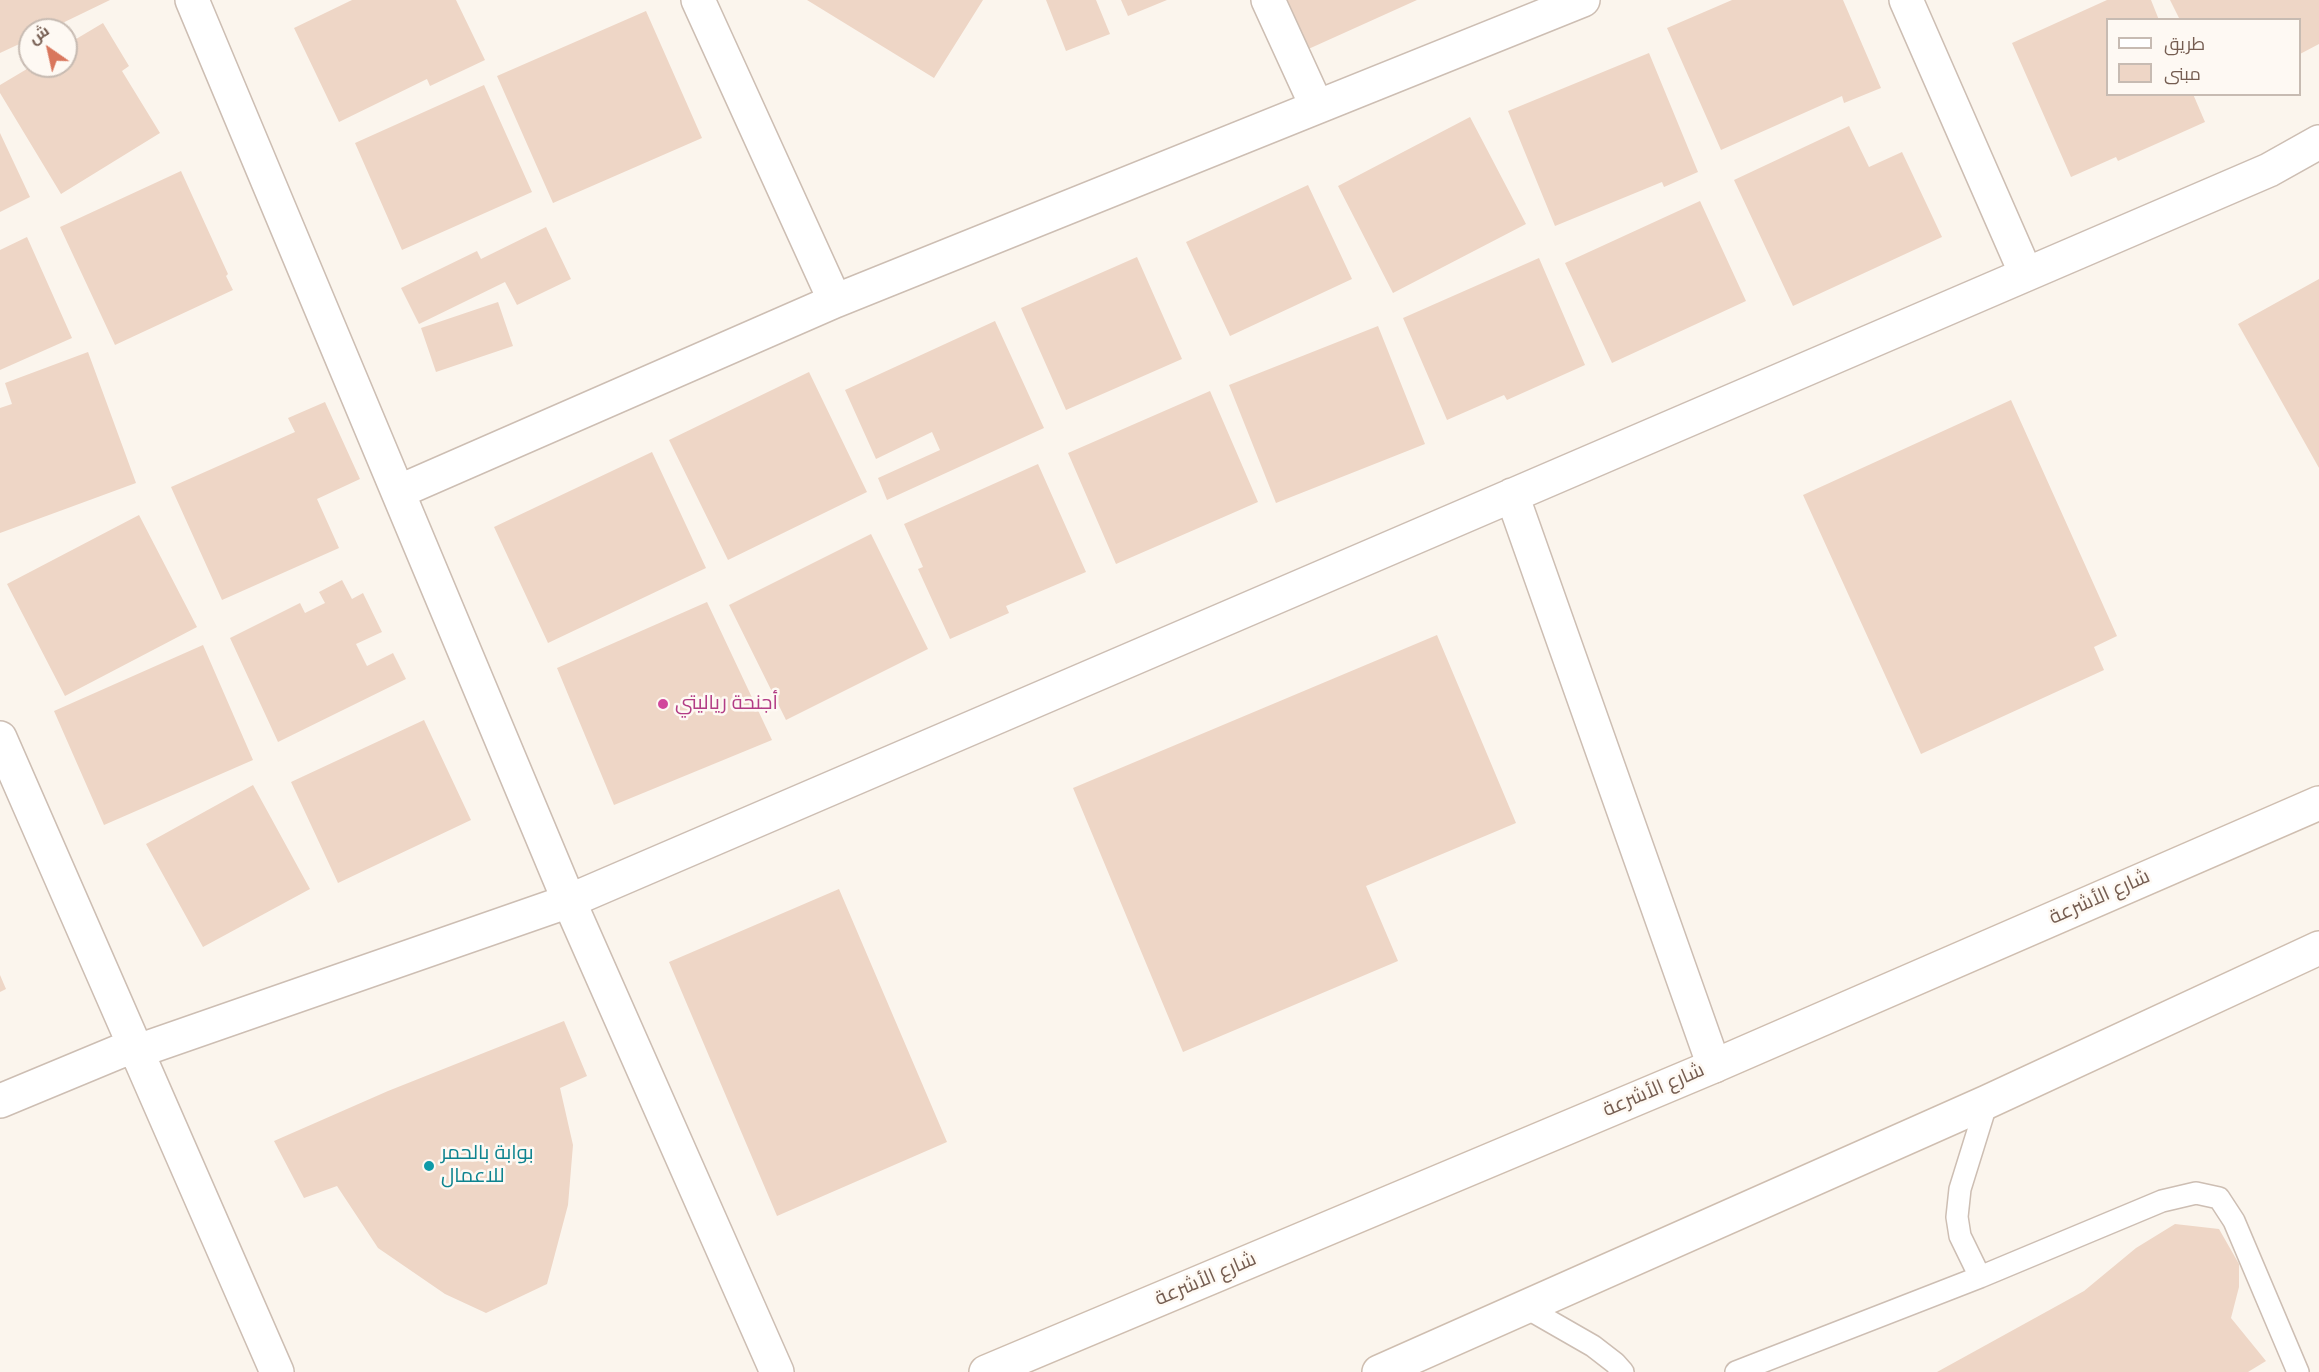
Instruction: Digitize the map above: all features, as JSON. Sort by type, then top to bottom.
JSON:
[{"type":"street","points":[[192,0],[569,901],[777,1372]]},
{"type":"street","points":[[698,0],[835,302]]},
{"type":"street","points":[[1268,0],[1317,107]]},
{"type":"street","points":[[398,492],[835,302],[1317,107],[1549,6],[1583,0]]},
{"type":"street","points":[[1906,0],[2026,274]]},
{"type":"street","points":[[0,1101],[137,1048],[569,901],[2269,170],[2319,142]]},
{"type":"street","points":[[1512,495],[1714,1066]]},
{"type":"street","points":[[0,738],[277,1372]]},
{"type":"street","name":"شارع الأشرعة","points":[[986,1372],[1714,1066],[2319,803]]},
{"type":"street","points":[[1379,1372],[1987,1102],[2319,948]]},
{"type":"lane","points":[[1980,1277],[1960,1236],[1957,1216],[1960,1189],[1987,1102]]},
{"type":"lane","points":[[1736,1372],[1980,1277],[2162,1200],[2196,1193],[2219,1198],[2234,1221],[2298,1372]]},
{"type":"lane","points":[[1525,1307],[1593,1346],[1623,1372]]},
{"type":"building","points":[[0,0],[110,0],[73,18],[18,18],[18,45],[0,53]]},
{"type":"building","points":[[352,0],[456,0],[485,60],[430,86],[427,79],[339,122],[294,28]]},
{"type":"building","points":[[807,0],[983,0],[934,78]]},
{"type":"building","points":[[1046,0],[1096,0],[1110,34],[1066,51]]},
{"type":"building","points":[[1121,0],[1167,0],[1128,16]]},
{"type":"building","points":[[1282,0],[1417,0],[1304,51]]},
{"type":"building","points":[[1732,0],[1843,0],[1881,88],[1844,103],[1842,96],[1721,150],[1667,28]]},
{"type":"building","points":[[2107,0],[2151,0],[2158,18],[2106,18],[2106,96],[2194,96],[2205,122],[2118,161],[2116,157],[2071,177],[2012,43]]},
{"type":"building","points":[[2170,0],[2319,0],[2319,44],[2301,53],[2301,18],[2179,18]]},
{"type":"building","points":[[646,11],[702,138],[553,203],[497,76]]},
{"type":"building","points":[[103,23],[129,66],[122,71],[160,133],[61,194],[0,93],[0,85],[18,74],[18,78],[78,78],[78,38]]},
{"type":"building","points":[[1649,53],[1698,172],[1664,187],[1662,182],[1555,226],[1508,111]]},
{"type":"building","points":[[484,85],[532,192],[402,250],[355,143]]},
{"type":"building","points":[[1470,117],[1526,224],[1393,293],[1338,186]]},
{"type":"building","points":[[1849,126],[1869,167],[1902,152],[1942,237],[1793,306],[1734,180]]},
{"type":"building","points":[[0,133],[30,197],[0,212]]},
{"type":"building","points":[[181,171],[228,274],[226,276],[233,290],[115,345],[60,227]]},
{"type":"building","points":[[1308,185],[1352,279],[1230,336],[1186,242]]},
{"type":"building","points":[[1700,201],[1746,301],[1612,363],[1565,263]]},
{"type":"building","points":[[546,227],[571,279],[517,305],[505,282],[419,324],[401,288],[477,251],[481,259]]},
{"type":"building","points":[[27,237],[72,338],[0,370],[0,250]]},
{"type":"building","points":[[1137,257],[1182,359],[1066,410],[1021,308]]},
{"type":"building","points":[[1539,258],[1585,365],[1507,400],[1504,395],[1447,420],[1403,318]]},
{"type":"building","points":[[2319,279],[2319,468],[2238,324]]},
{"type":"building","points":[[498,302],[513,346],[436,372],[421,328]]},
{"type":"building","points":[[995,321],[1044,428],[887,500],[878,478],[940,450],[932,432],[876,459],[845,390]]},
{"type":"building","points":[[1378,326],[1425,444],[1276,503],[1229,385]]},
{"type":"building","points":[[88,352],[136,483],[0,533],[0,408],[12,404],[5,383]]},
{"type":"building","points":[[809,372],[867,492],[728,560],[669,440]]},
{"type":"building","points":[[1210,391],[1258,502],[1116,564],[1068,453]]},
{"type":"building","points":[[2011,400],[2117,636],[2094,647],[2104,670],[1921,754],[1803,495]]},
{"type":"building","points":[[325,402],[360,479],[317,499],[339,548],[222,600],[171,487],[295,432],[288,418]]},
{"type":"building","points":[[652,452],[706,568],[548,643],[494,527]]},
{"type":"building","points":[[1038,464],[1086,572],[1006,606],[1009,613],[950,639],[918,569],[923,567],[904,524]]},
{"type":"building","points":[[139,515],[197,627],[65,696],[7,584]]},
{"type":"building","points":[[871,534],[928,649],[786,720],[729,605]]},
{"type":"building","points":[[342,580],[352,599],[363,593],[382,632],[356,644],[367,666],[393,653],[406,679],[278,742],[230,638],[300,603],[305,613],[325,603],[319,592]]},
{"type":"building","name":"أجنحة رياليتي","points":[[707,602],[772,740],[614,805],[557,668]]},
{"type":"building","points":[[1437,635],[1516,823],[1366,886],[1398,961],[1183,1052],[1073,788]]},
{"type":"building","points":[[203,645],[253,760],[104,825],[54,711]]},
{"type":"building","points":[[424,720],[471,820],[338,883],[291,782]]},
{"type":"building","points":[[253,785],[310,889],[203,947],[146,844]]},
{"type":"building","points":[[839,889],[947,1142],[777,1216],[669,962]]},
{"type":"building","points":[[0,975],[6,989],[0,992]]},
{"type":"building","name":"بوابة بالحمر للاعمال","points":[[564,1021],[587,1076],[560,1088],[573,1145],[568,1205],[547,1284],[486,1313],[445,1294],[378,1248],[337,1186],[304,1198],[274,1141],[388,1091]]},
{"type":"building","points":[[2175,1224],[2219,1229],[2239,1264],[2239,1287],[2231,1318],[2266,1361],[2248,1372],[1937,1372],[2084,1291],[2136,1248]]},
{"type":"place","name":"أجنحة رياليتي","points":[[663,704]]},
{"type":"place","name":"بوابة بالحمر للاعمال","points":[[429,1166]]}]
